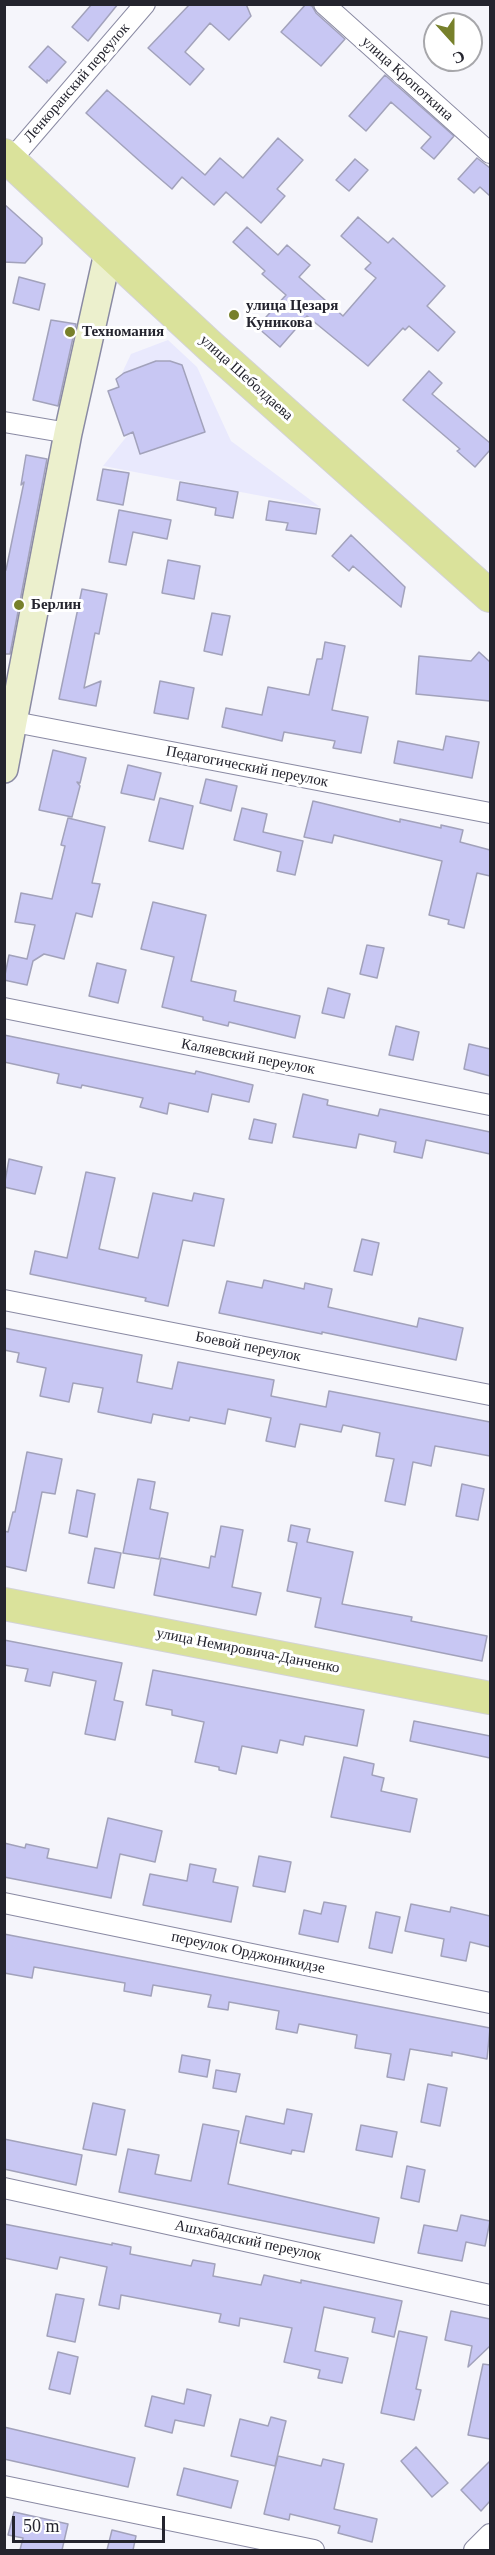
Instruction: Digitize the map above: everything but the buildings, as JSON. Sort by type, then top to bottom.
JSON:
[{"type":"main road","name":"улица Шеболдаева","points":[[7,158],[108,253],[490,596]]},
{"type":"main road","name":"улица Немировича-Данченко","points":[[4,1604],[490,1698]]},
{"type":"street","name":"Ленкоранский переулок","points":[[7,158],[145,4]]},
{"type":"street","name":"улица Кропоткина","points":[[324,4],[490,153]]},
{"type":"street","points":[[4,769],[9,721],[68,433],[108,253]]},
{"type":"street","points":[[4,422],[68,433]]},
{"type":"street","name":"Педагогический переулок","points":[[9,721],[490,813]]},
{"type":"street","name":"Каляевский переулок","points":[[4,1008],[490,1106]]},
{"type":"street","name":"Боевой переулок","points":[[4,1300],[490,1395]]},
{"type":"street","name":"переулок Орджоникидзе","points":[[4,1903],[490,2003]]},
{"type":"street","name":"Ашхабадский переулок","points":[[4,2188],[490,2295]]},
{"type":"street","points":[[4,2486],[314,2550]]},
{"type":"street","points":[[474,2550],[490,2534]]},
{"type":"shaded area","points":[[168,340],[197,367],[231,441],[320,507],[103,466],[131,431],[115,388],[131,354]]},
{"type":"place","name":"улица Цезаря Куникова","points":[[234,315]]},
{"type":"place","name":"Техномания","points":[[70,332]]},
{"type":"place","name":"Берлин","points":[[19,605]]}]
